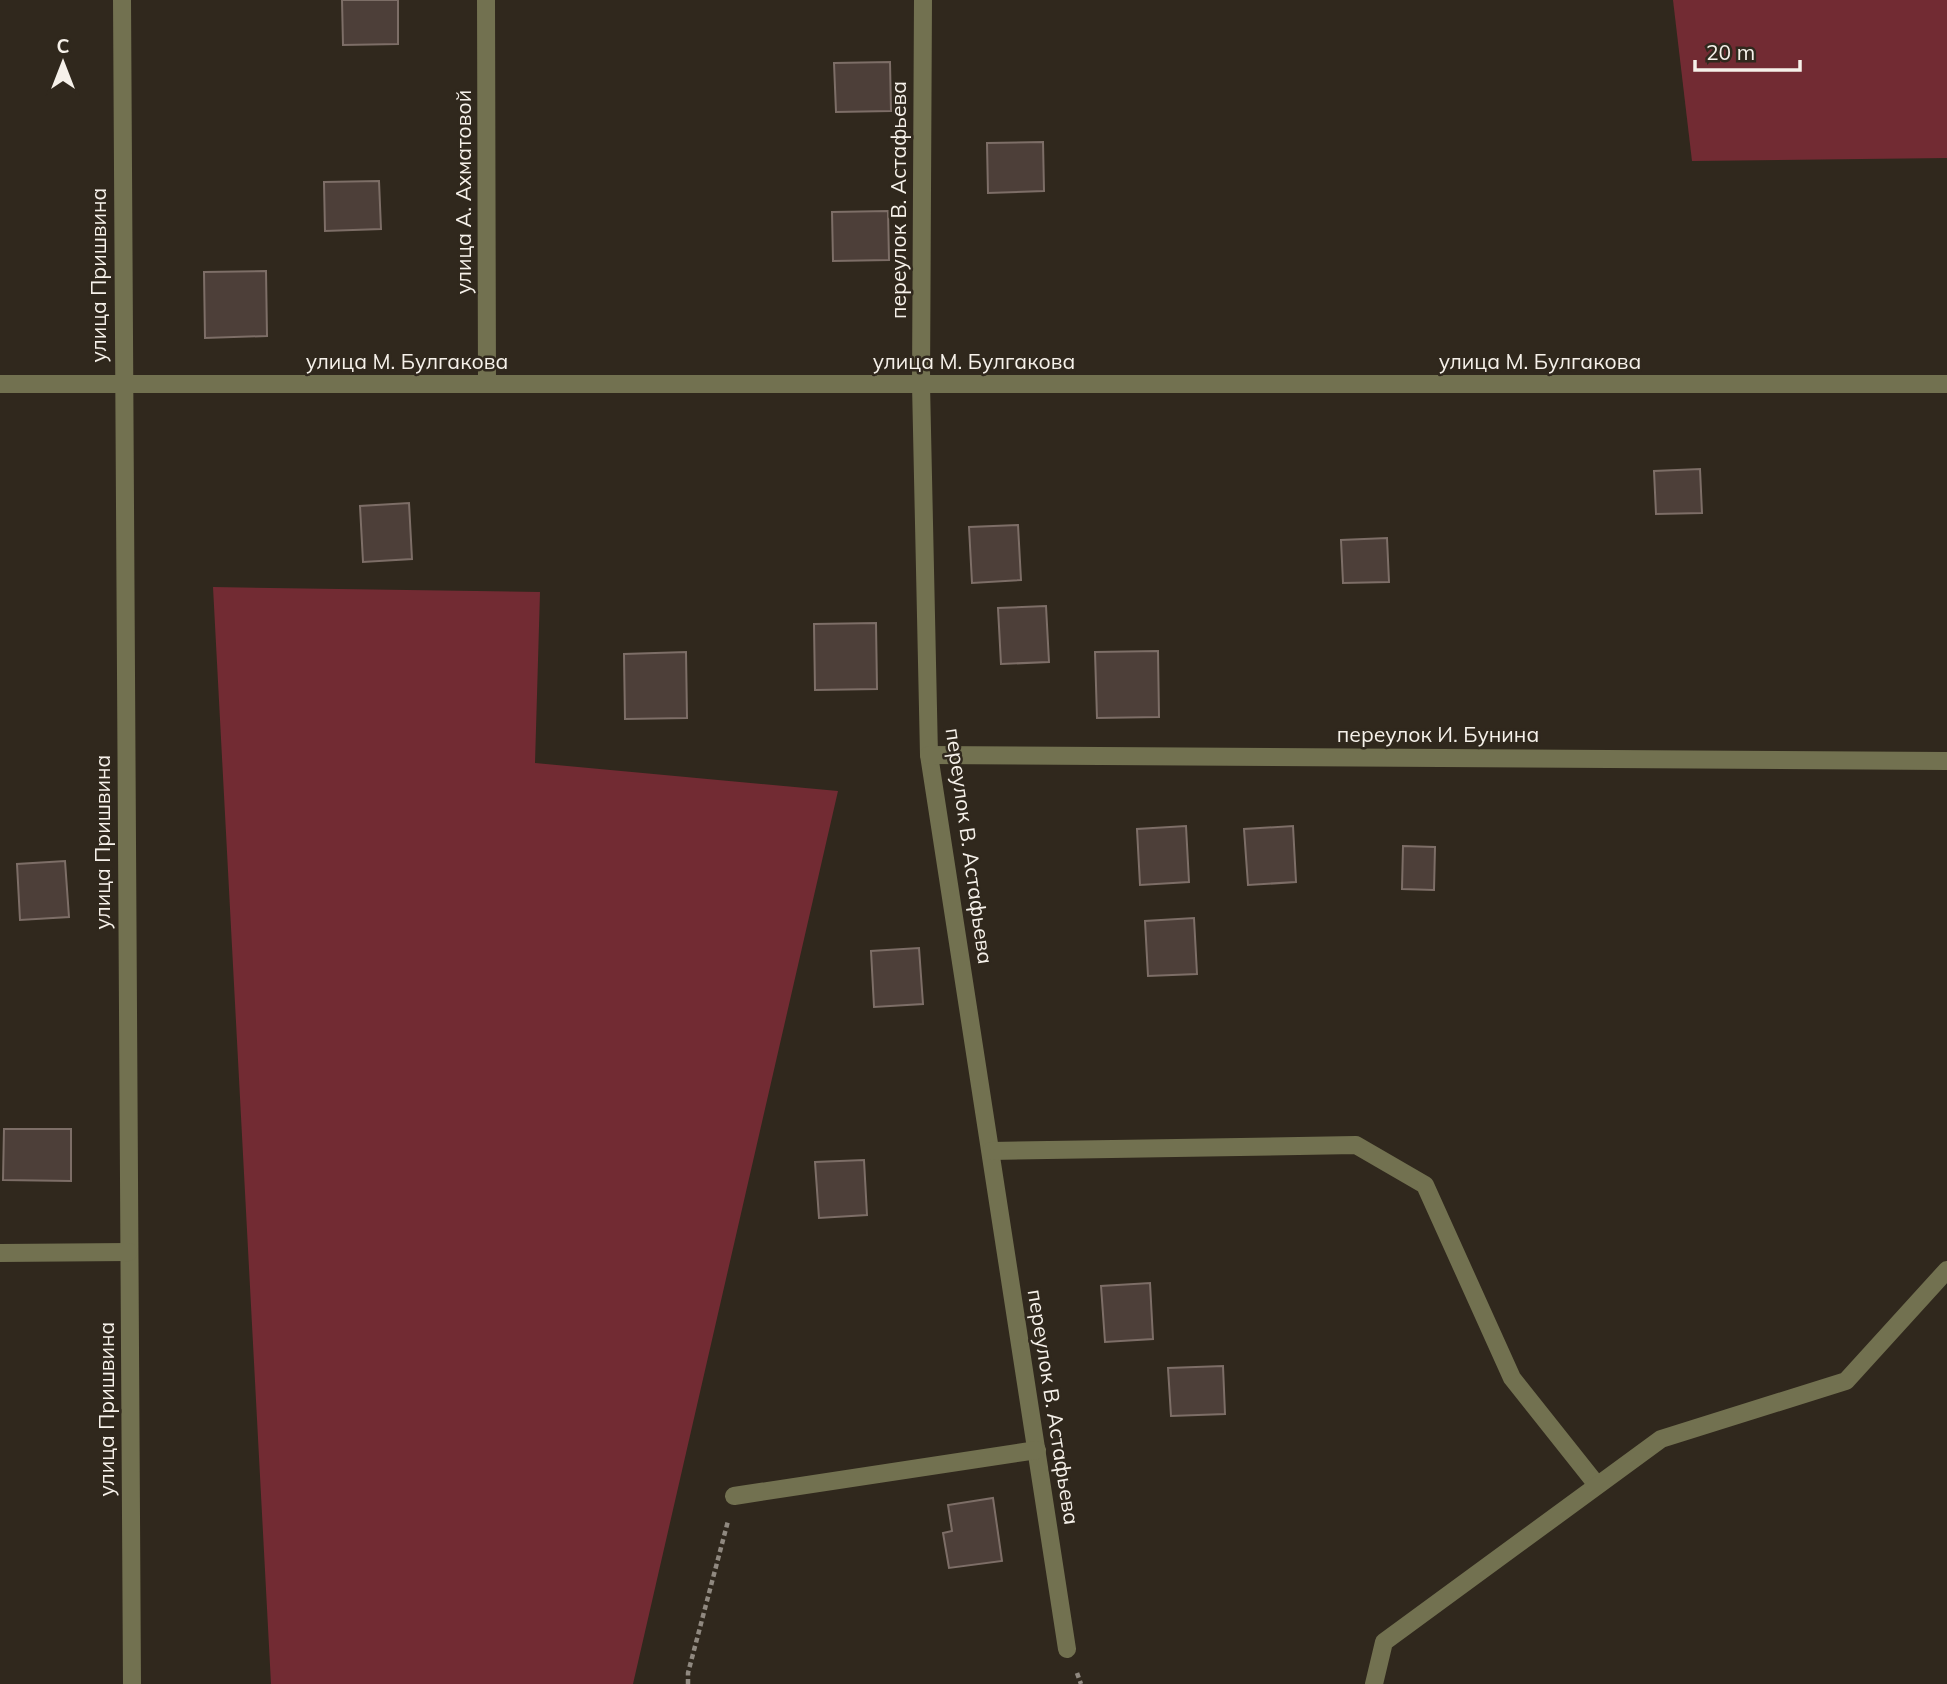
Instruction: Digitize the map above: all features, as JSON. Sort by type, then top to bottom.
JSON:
[{"type":"street","name":"улица Пришвина","points":[[122,0],[122,384],[132,1684]]},
{"type":"street","name":"улица А. Ахматовой","points":[[486,0],[487,384]]},
{"type":"street","name":"переулок В. Астафьева","points":[[923,0],[921,384],[929,755],[1068,1649]]},
{"type":"street","name":"улица М. Булгакова","points":[[0,384],[1947,384]]},
{"type":"street","name":"переулок И. Бунина","points":[[929,755],[1947,761]]},
{"type":"street","points":[[991,1151],[1356,1145],[1425,1185],[1512,1378],[1597,1485]]},
{"type":"street","points":[[0,1253],[129,1252]]},
{"type":"street","points":[[1374,1684],[1384,1642],[1661,1439],[1846,1381],[1947,1270]]},
{"type":"street","points":[[734,1496],[1037,1450]]},
{"type":"path","points":[[688,1684],[688,1673],[734,1496]]},
{"type":"shaded area","points":[[1673,0],[1947,0],[1947,158],[1692,161]]},
{"type":"shaded area","points":[[213,587],[540,592],[535,763],[838,791],[633,1684],[271,1684]]},
{"type":"building","points":[[342,0],[398,0],[398,44],[343,45]]},
{"type":"building","points":[[890,62],[891,111],[836,112],[834,63]]},
{"type":"building","points":[[1043,142],[1044,191],[988,193],[987,143]]},
{"type":"building","points":[[379,181],[381,229],[325,231],[324,182]]},
{"type":"building","points":[[888,211],[889,260],[833,261],[832,212]]},
{"type":"building","points":[[266,271],[267,336],[205,338],[204,272]]},
{"type":"building","points":[[1700,469],[1702,513],[1656,514],[1654,471]]},
{"type":"building","points":[[409,503],[412,559],[363,562],[360,506]]},
{"type":"building","points":[[1018,525],[1021,580],[972,583],[969,527]]},
{"type":"building","points":[[1387,538],[1389,582],[1343,583],[1341,540]]},
{"type":"building","points":[[1046,606],[1049,662],[1001,664],[998,608]]},
{"type":"building","points":[[876,623],[877,689],[815,690],[814,624]]},
{"type":"building","points":[[1158,651],[1159,717],[1097,718],[1095,652]]},
{"type":"building","points":[[686,652],[687,718],[625,719],[624,654]]},
{"type":"building","points":[[1186,826],[1189,882],[1140,885],[1137,829]]},
{"type":"building","points":[[1293,826],[1296,882],[1248,885],[1244,829]]},
{"type":"building","points":[[1403,846],[1435,847],[1434,890],[1402,889]]},
{"type":"building","points":[[65,861],[69,917],[20,920],[17,864]]},
{"type":"building","points":[[1194,918],[1197,974],[1148,976],[1145,921]]},
{"type":"building","points":[[919,948],[923,1004],[874,1007],[871,951]]},
{"type":"building","points":[[4,1129],[71,1129],[71,1181],[3,1180]]},
{"type":"building","points":[[864,1160],[867,1215],[819,1218],[815,1162]]},
{"type":"building","points":[[1150,1283],[1153,1339],[1105,1342],[1101,1286]]},
{"type":"building","points":[[1223,1366],[1225,1414],[1171,1416],[1168,1368]]},
{"type":"building","points":[[993,1498],[1002,1561],[949,1568],[943,1533],[952,1531],[948,1505]]}]
